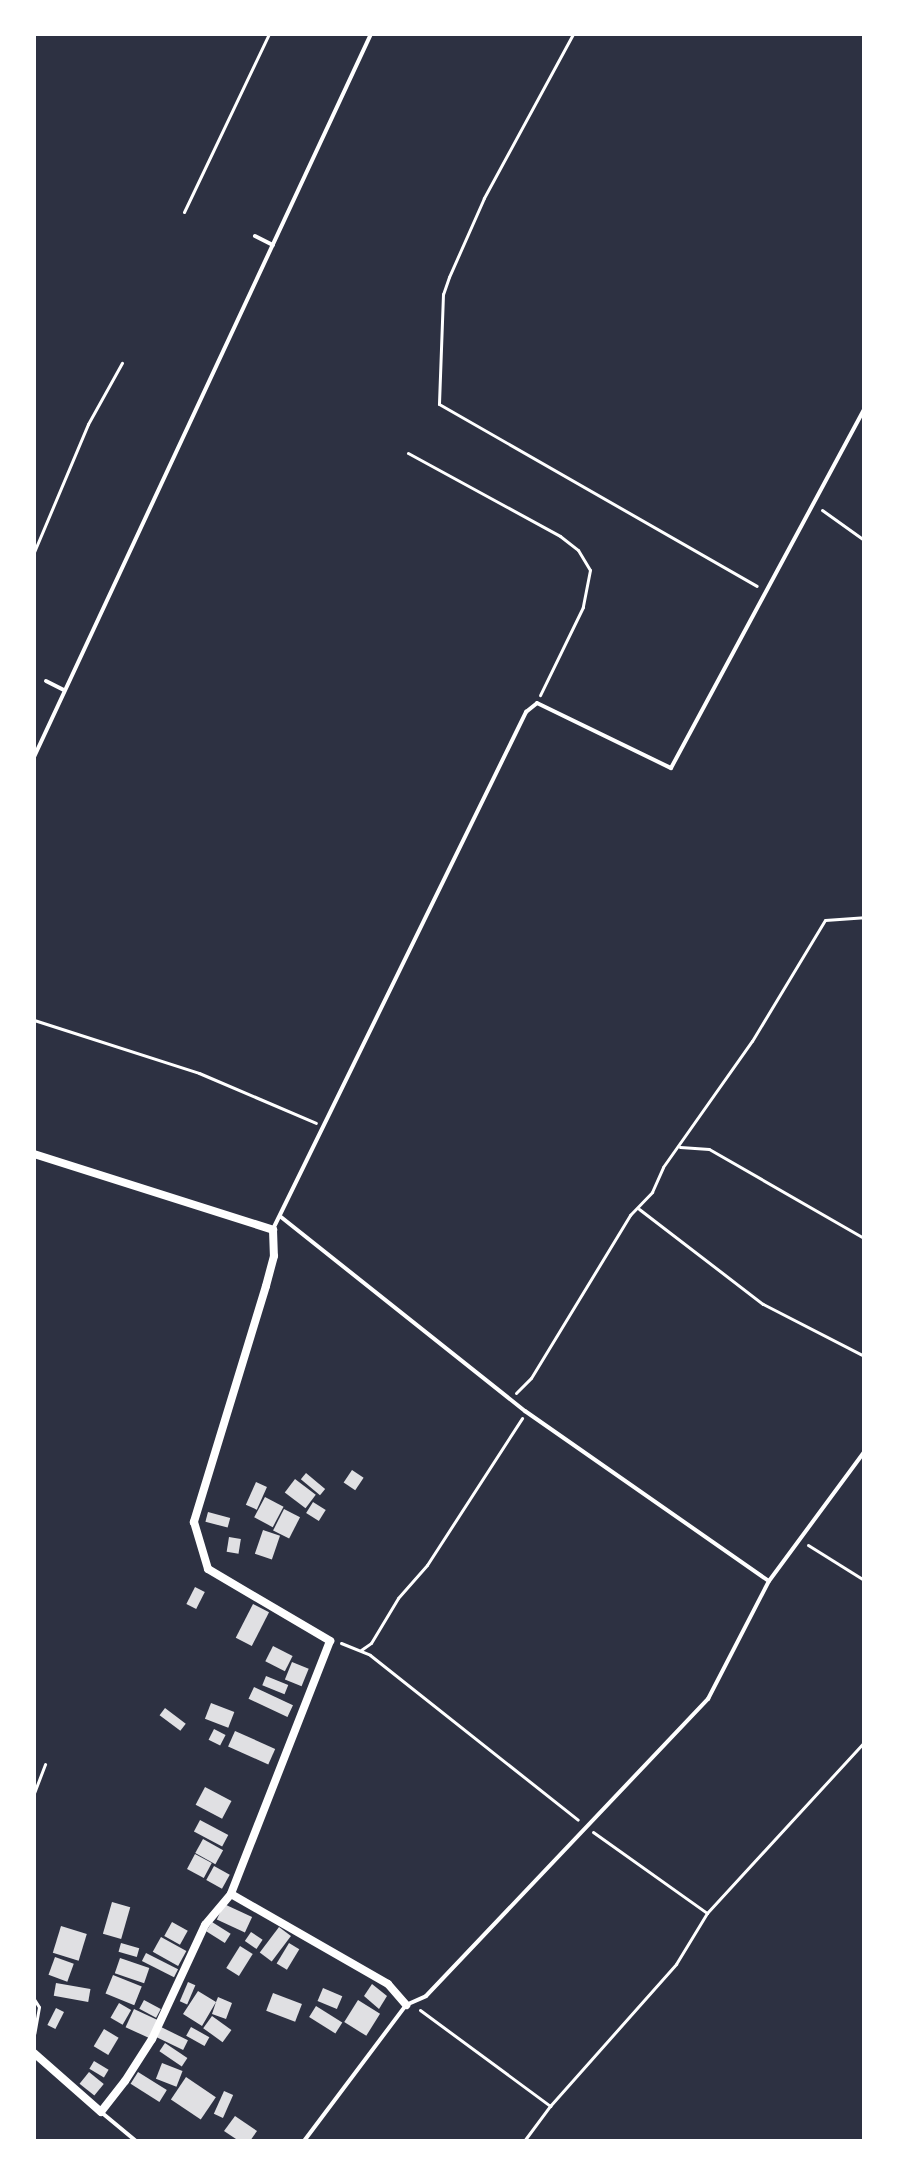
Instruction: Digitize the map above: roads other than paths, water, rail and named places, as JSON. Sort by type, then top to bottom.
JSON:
[{"type":"street","points":[[34,1154],[273,1230],[270,1271],[194,1522],[208,1569],[330,1641],[231,1894],[205,1925],[152,2039],[101,2112],[34,2053]]},
{"type":"street","points":[[231,1894],[388,1984],[406,2005]]},
{"type":"lane","points":[[34,757],[371,34]]},
{"type":"lane","points":[[255,236],[273,245]]},
{"type":"lane","points":[[273,1230],[326,1127],[526,712],[537,703],[671,769],[770,593],[812,505],[864,409]]},
{"type":"lane","points":[[46,681],[64,690]]},
{"type":"lane","points":[[281,1217],[525,1411],[769,1581]]},
{"type":"lane","points":[[304,2141],[406,2005],[426,1996],[708,1699],[769,1581],[864,1452]]},
{"type":"lane","points":[[101,2112],[136,2141]]}]
